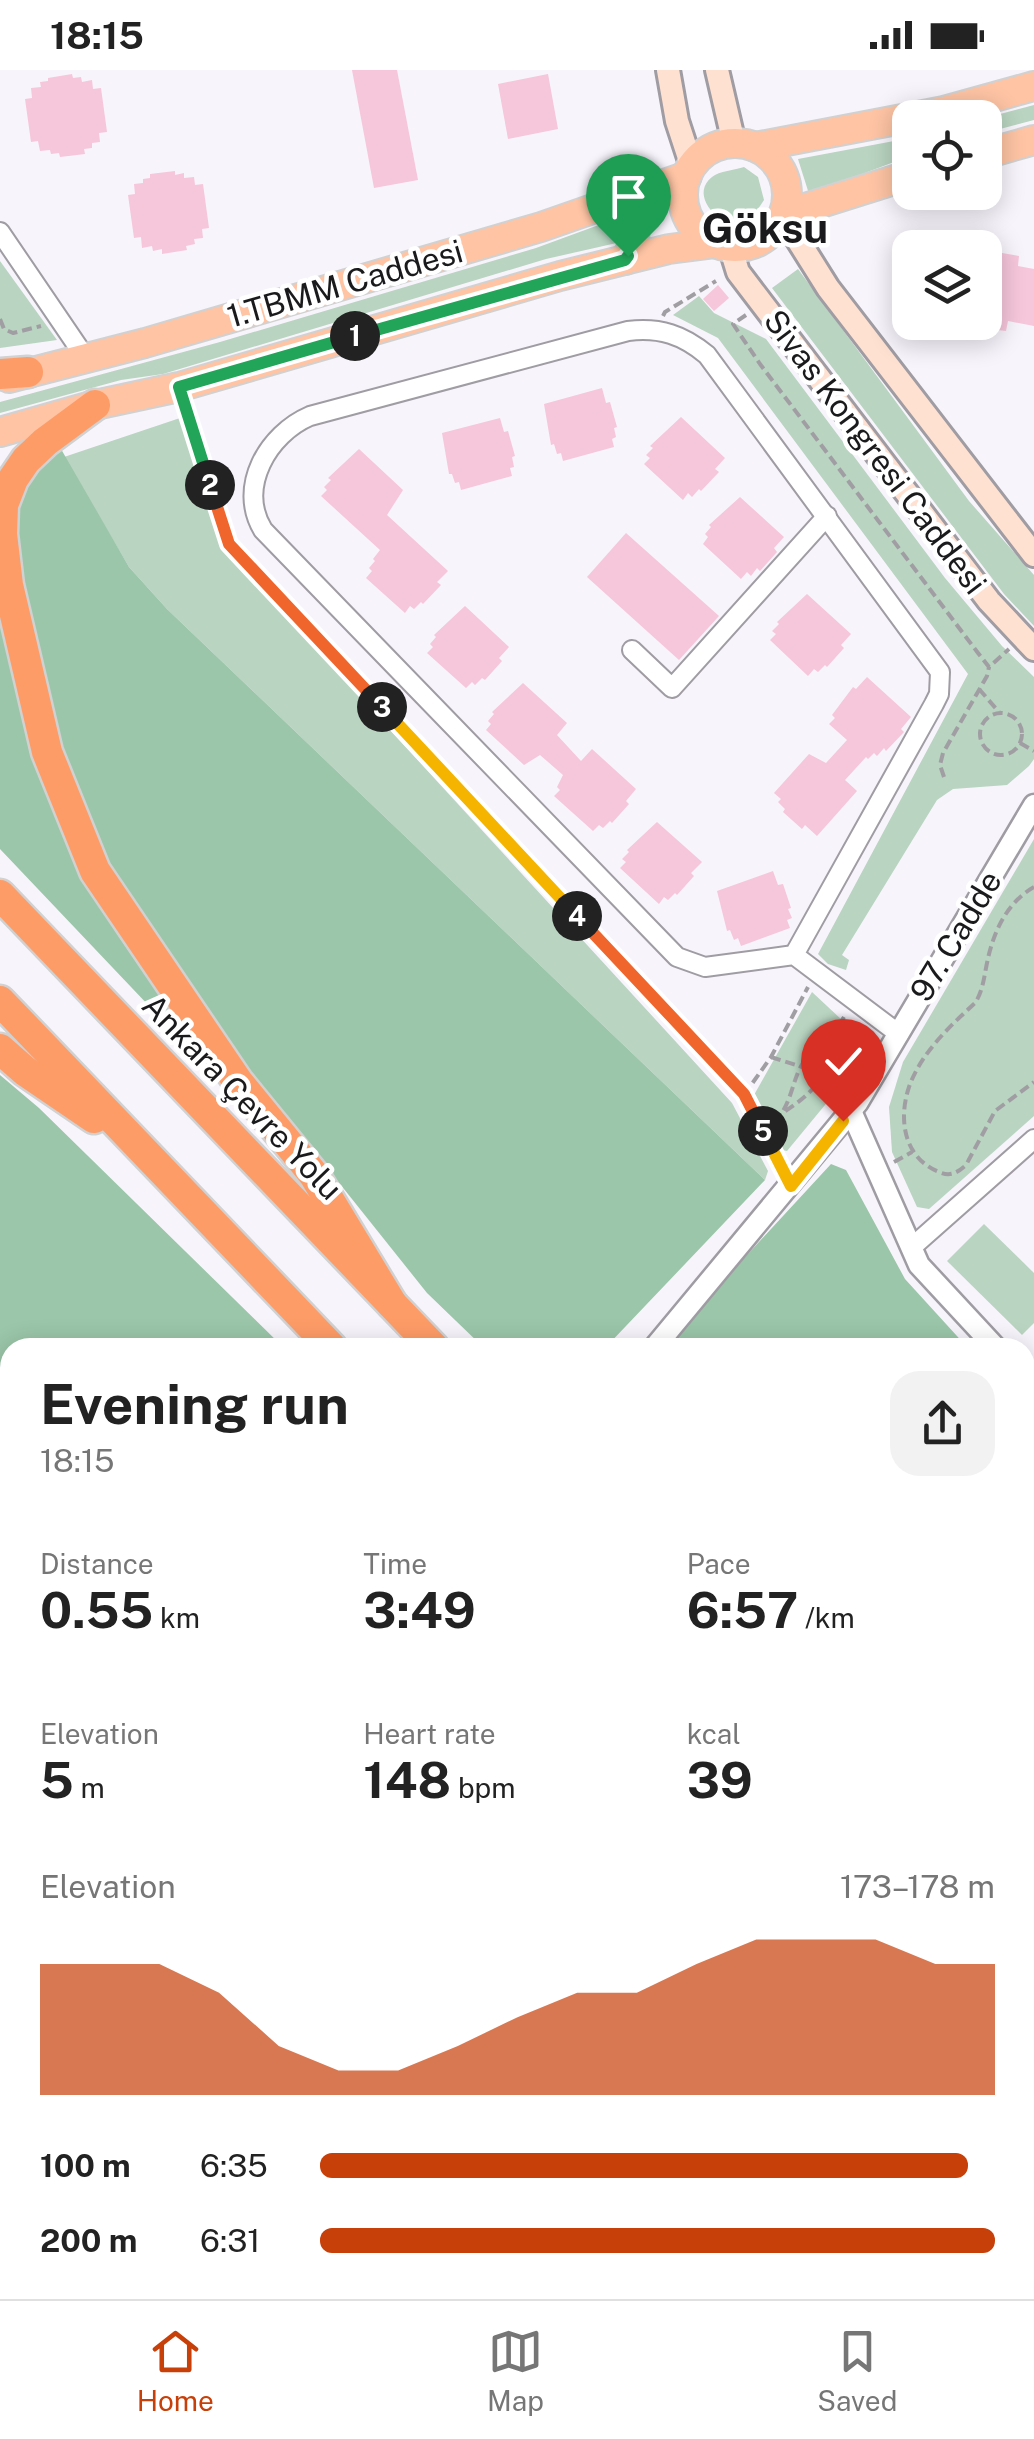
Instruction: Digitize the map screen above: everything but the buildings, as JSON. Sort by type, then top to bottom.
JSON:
[{"type":"highway","points":[[95,405],[26,460],[3,505],[8,584],[47,752],[95,871],[238,1082],[314,1175],[392,1304]]},
{"type":"highway","name":"Ankara Çevre Yolu","points":[[0,895],[424,1338]]},
{"type":"highway","points":[[0,1001],[322,1338]]},
{"type":"highway","points":[[0,1049],[24,1071],[142,1150]]},
{"type":"main road","points":[[668,70],[690,171]]},
{"type":"main road","points":[[717,70],[744,145],[776,162],[784,175],[787,190],[782,218]]},
{"type":"main road","points":[[892,181],[782,218],[766,236],[751,244],[723,245],[702,235],[692,223],[683,192],[690,171],[707,152],[944,110],[1034,86]]},
{"type":"main road","points":[[1002,149],[1034,140]]},
{"type":"main road","name":"1.TBMM Caddesi","points":[[9,376],[145,344],[608,206],[690,171]]},
{"type":"main road","points":[[608,206],[628,215],[634,224],[634,246],[625,260]]},
{"type":"main road","name":"Sivas Kongresi Caddesi","points":[[782,218],[828,288],[1034,555]]},
{"type":"main road","name":"1.TBMM Caddesi","points":[[0,432],[95,405],[179,387],[625,260],[669,249],[723,245]]},
{"type":"main road","name":"Sivas Kongresi Caddesi","points":[[723,245],[738,272],[990,601],[1028,644]]},
{"type":"street","points":[[0,232],[85,357]]},
{"type":"street","points":[[794,955],[934,704],[940,684],[937,664],[707,355],[676,334],[628,331],[298,421],[276,440],[265,456],[253,492],[254,512],[262,530],[677,956],[706,967],[794,955],[899,1034]]},
{"type":"street","points":[[632,650],[672,688],[827,516]]},
{"type":"street","name":"97. Cadde","points":[[662,1338],[852,1110],[1034,805]]},
{"type":"street","points":[[852,1110],[910,1248],[932,1280],[987,1338]]},
{"type":"street","points":[[910,1248],[1034,1139]]},
{"type":"path","points":[[658,330],[665,312],[716,281]]},
{"type":"path","points":[[762,303],[733,324],[989,667]]},
{"type":"path","points":[[0,319],[2,328],[13,334],[59,320]]},
{"type":"path","points":[[179,387],[229,544],[744,1094],[791,1186]]},
{"type":"path","points":[[944,777],[940,765],[943,753],[989,667],[1028,644]]},
{"type":"path","points":[[979,689],[999,713]]},
{"type":"path","points":[[1010,715],[1020,724],[1020,743],[1004,755],[984,747],[982,726],[990,716],[1010,715]]},
{"type":"path","points":[[1020,743],[1034,750]]},
{"type":"path","points":[[1034,887],[1006,911],[976,1003],[928,1051],[917,1068],[904,1116],[912,1152],[934,1170],[947,1175],[958,1172],[966,1165],[995,1111],[1034,1082]]},
{"type":"path","points":[[744,1094],[771,1057],[816,972]]},
{"type":"path","points":[[782,1112],[800,1066],[816,1050],[825,1047],[854,1002]]},
{"type":"path","points":[[763,1132],[818,1084],[828,1056],[825,1047]]},
{"type":"path","points":[[771,1057],[800,1066]]},
{"type":"green space","points":[[1034,105],[1034,120],[1002,128],[1002,113]]},
{"type":"green space","points":[[892,141],[892,163],[809,194],[798,159]]},
{"type":"green space","points":[[744,167],[758,177],[764,200],[754,215],[728,224],[706,204],[704,190],[715,175]]},
{"type":"green space","points":[[615,219],[620,223],[621,242],[546,259],[163,374],[121,380],[0,413],[0,402],[220,342],[536,248]]},
{"type":"green space","points":[[0,261],[57,340],[0,348]]},
{"type":"green space","points":[[798,269],[969,501],[1034,575],[1034,626],[1004,594],[772,288]]},
{"type":"green space","points":[[699,296],[714,313],[766,339],[945,578],[1002,646],[1034,677],[1034,759],[1007,785],[953,789],[937,800],[842,955],[849,960],[846,970],[828,964],[818,954],[968,674],[718,338],[673,315]]},
{"type":"green space","points":[[183,417],[226,551],[732,1103],[768,1171],[765,1180],[167,609],[129,567],[64,457]]},
{"type":"green space","points":[[61,449],[129,567],[167,609],[765,1180],[615,1338],[474,1338],[427,1293],[241,1060],[117,878],[90,830],[49,717],[21,593],[14,504],[27,476]]},
{"type":"green space","points":[[0,610],[23,711],[66,841],[131,954],[226,1087],[0,849]]},
{"type":"green space","points":[[1034,839],[1034,1116],[929,1209],[917,1207],[892,1152],[889,1107],[903,1062]]},
{"type":"green space","points":[[812,992],[857,1034],[856,1058],[839,1088],[787,1151],[777,1149],[754,1095]]},
{"type":"green space","points":[[0,1075],[39,1108],[274,1338],[0,1338]]},
{"type":"green space","points":[[831,1164],[846,1170],[905,1279],[959,1338],[670,1338]]},
{"type":"green space","points":[[984,1224],[1034,1273],[1034,1323],[1022,1335],[947,1261]]},
{"type":"district","name":"Göksu","points":[[765,228]]},
{"type":"route","points":[[628,256],[179,387],[229,544],[744,1094],[791,1186],[843,1121]]}]
